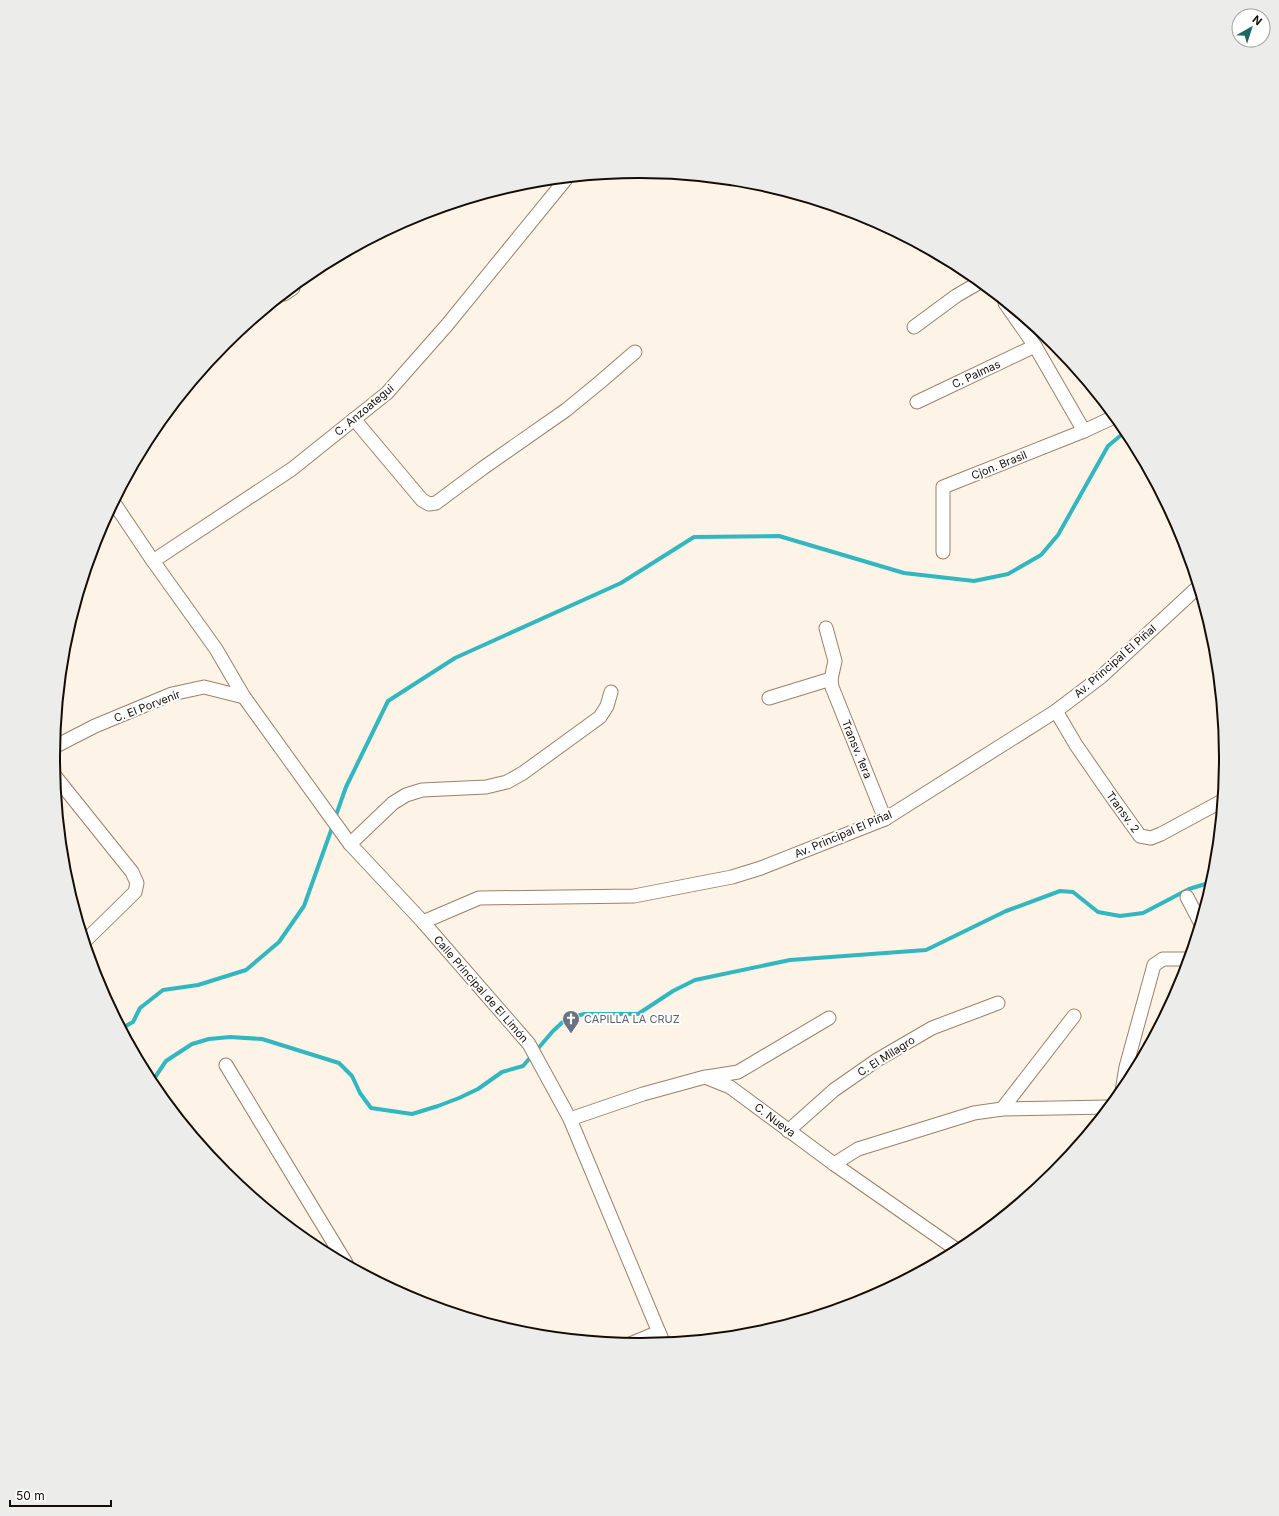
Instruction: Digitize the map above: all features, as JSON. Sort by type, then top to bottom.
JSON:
[{"type":"street","name":"C. Anzoategui","points":[[153,561],[292,469],[387,393],[447,325],[563,183]]},
{"type":"street","points":[[914,327],[956,296],[974,285]]},
{"type":"street","points":[[1014,315],[1035,346],[1084,431]]},
{"type":"street","name":"C. Palmas","points":[[917,402],[1035,346]]},
{"type":"street","points":[[354,419],[422,500],[426,503],[436,504],[477,472],[566,410],[635,352]]},
{"type":"street","name":"Cjon. Brasil","points":[[943,552],[943,487],[1084,431],[1109,419]]},
{"type":"street","name":"Calle Principal de El Limón","points":[[117,508],[216,649],[244,697],[350,844],[423,922],[530,1045],[570,1119],[661,1337]]},
{"type":"street","name":"Av. Principal El Piñal","points":[[423,922],[479,898],[634,896],[732,877],[761,868],[885,819],[1056,711],[1102,676],[1194,591]]},
{"type":"street","points":[[769,698],[831,678],[835,661],[826,628]]},
{"type":"street","name":"Transv. 1era","points":[[831,678],[832,687],[885,819]]},
{"type":"street","name":"C. El Porvenir","points":[[60,744],[95,726],[172,694],[204,687],[244,697]]},
{"type":"street","points":[[350,844],[393,803],[406,795],[422,790],[486,787],[507,782],[523,773],[600,717],[607,706],[611,692]]},
{"type":"street","name":"Transv. 2","points":[[1056,711],[1107,791],[1140,836],[1151,838],[1161,834],[1217,804]]},
{"type":"street","points":[[61,783],[132,872],[137,883],[135,892],[89,937]]},
{"type":"street","points":[[1187,897],[1197,916]]},
{"type":"street","points":[[1125,1074],[1154,965],[1163,959],[1183,959]]},
{"type":"street","name":"C. El Milagro","points":[[788,1131],[834,1090],[877,1060],[932,1028],[998,1003]]},
{"type":"street","points":[[1002,1109],[1074,1016]]},
{"type":"street","points":[[570,1119],[643,1094],[705,1077],[738,1072],[829,1018]]},
{"type":"street","points":[[226,1065],[341,1254]]},
{"type":"street","name":"C. Nueva","points":[[705,1077],[730,1087],[788,1131],[951,1246]]},
{"type":"street","points":[[834,1164],[858,1149],[974,1113],[1002,1109],[1102,1107]]},
{"type":"waterway","points":[[335,818],[346,787],[388,701],[455,658],[621,583],[694,537],[779,536],[904,573],[974,581],[1008,574],[1041,555],[1058,535],[1108,446],[1121,435]]},
{"type":"waterway","points":[[126,1026],[133,1022],[140,1008],[163,990],[198,985],[246,970],[279,942],[304,906],[333,825]]},
{"type":"waterway","points":[[156,1076],[166,1061],[192,1044],[209,1039],[230,1037],[262,1039],[339,1063],[352,1076],[360,1093],[371,1108],[412,1114],[459,1098],[478,1089],[502,1072],[523,1066],[553,1031],[566,1019],[584,1014],[638,1014],[673,991],[695,980],[790,960],[926,950],[1006,911],[1060,891],[1073,892],[1098,912],[1120,916],[1143,913],[1189,889],[1205,884]]},
{"type":"place","name":"CAPILLA LA CRUZ","points":[[571,1034]]}]
